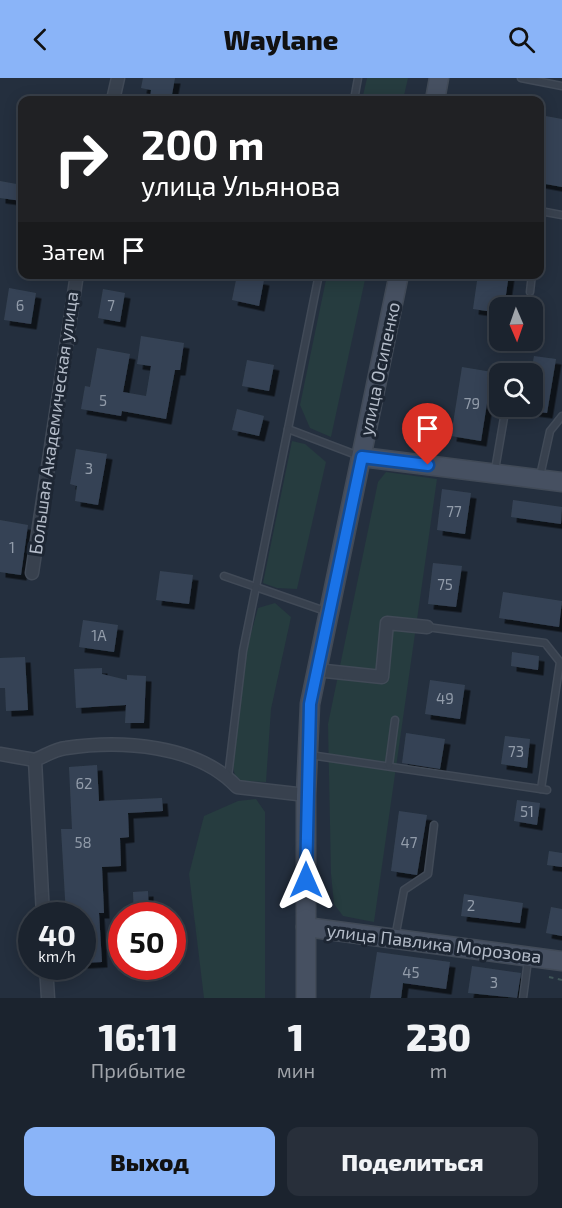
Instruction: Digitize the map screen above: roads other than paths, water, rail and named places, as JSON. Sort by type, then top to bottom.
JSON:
[{"type":"main road","points":[[436,96],[439,78]]},
{"type":"main road","name":"улица Осипенко","points":[[306,998],[306,795],[310,704],[398,279]]},
{"type":"main road","points":[[362,457],[562,482]]},
{"type":"main road","name":"улица Павлика Морозова","points":[[306,927],[562,960]]},
{"type":"street","points":[[114,96],[118,78]]},
{"type":"street","name":"Большая Академическая улица","points":[[32,573],[76,279]]},
{"type":"street","points":[[316,670],[382,677],[387,623],[427,627]]},
{"type":"street","points":[[0,754],[35,760],[64,748],[145,745],[197,759],[228,777],[237,787],[306,795]]},
{"type":"street","points":[[35,760],[42,902]]},
{"type":"street","points":[[47,980],[48,998]]},
{"type":"lane","points":[[355,96],[358,78]]},
{"type":"lane","points":[[521,78],[551,81],[562,86]]},
{"type":"lane","points":[[544,212],[562,215]]},
{"type":"lane","points":[[228,777],[243,651],[254,587],[318,279]]},
{"type":"lane","points":[[530,292],[531,279]]},
{"type":"lane","points":[[539,479],[550,431],[562,416]]},
{"type":"lane","points":[[494,474],[504,417]]},
{"type":"lane","points":[[288,429],[362,457]]},
{"type":"lane","points":[[224,576],[328,612]]},
{"type":"lane","points":[[307,754],[544,789],[560,662],[545,643],[427,627]]},
{"type":"lane","points":[[389,765],[395,720]]},
{"type":"lane","points":[[395,939],[404,890],[428,874],[435,825]]},
{"type":"lane","points":[[523,998],[528,956]]}]
